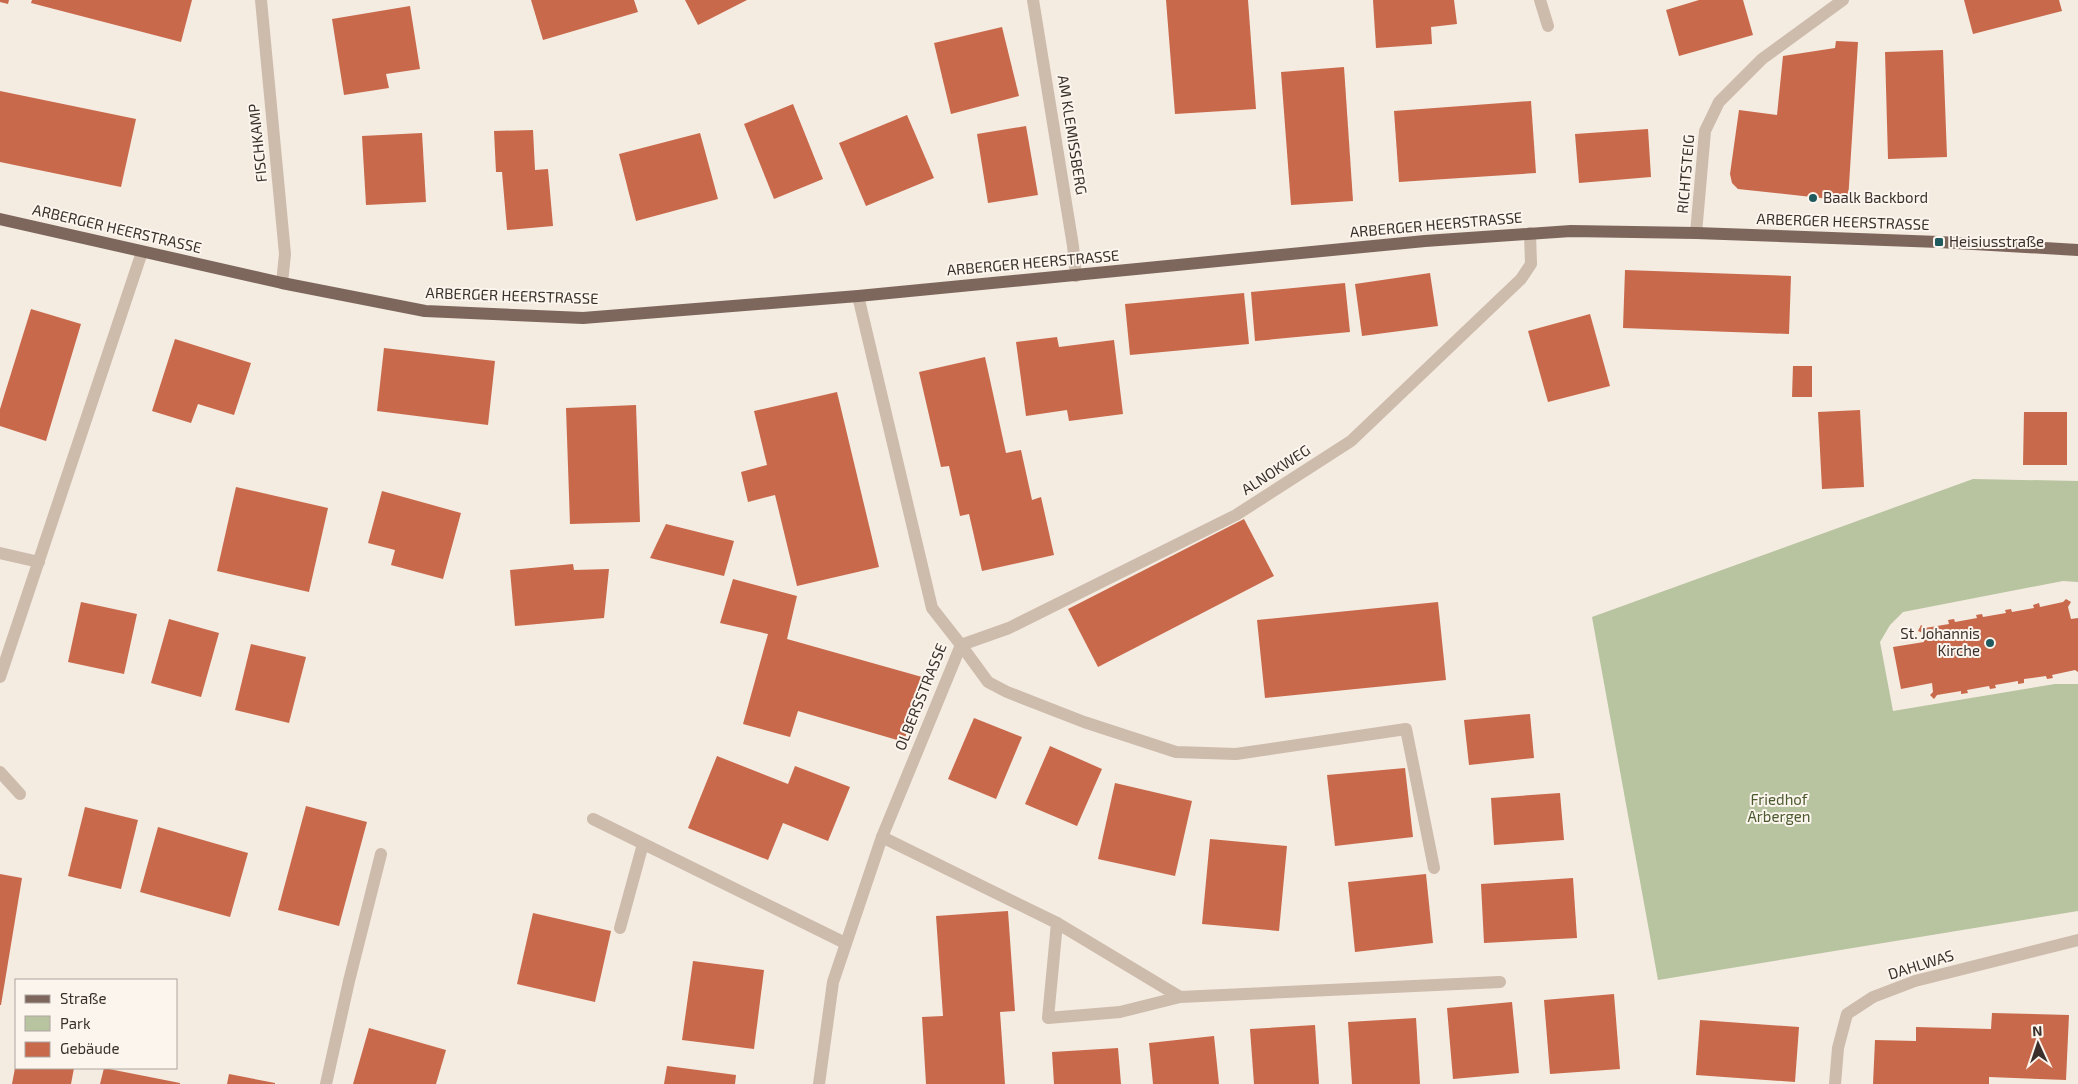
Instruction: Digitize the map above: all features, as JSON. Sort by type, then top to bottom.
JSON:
[{"type":"main road","name":"ARBERGER HEERSTRASSE","points":[[0,219],[282,283],[425,311],[583,318],[858,296],[1425,241],[1571,231],[1696,233],[1939,242],[2078,250]]},
{"type":"street","name":"FISCHKAMP","points":[[260,0],[285,254],[282,283]]},
{"type":"street","name":"AM KLEMISSBERG","points":[[1033,0],[1072,236],[1076,276]]},
{"type":"street","points":[[1540,0],[1548,26]]},
{"type":"street","name":"RICHTSTEIG","points":[[1696,233],[1705,131],[1719,102],[1762,59],[1843,0]]},
{"type":"street","name":"ALNOKWEG","points":[[961,645],[1008,628],[1236,515],[1351,441],[1521,279],[1531,264],[1530,233]]},
{"type":"street","points":[[0,677],[142,252]]},
{"type":"street","name":"OLBERSSTRASSE","points":[[819,1084],[833,982],[845,944],[882,837],[961,645],[932,608],[858,296]]},
{"type":"street","points":[[0,553],[39,562]]},
{"type":"street","points":[[961,645],[988,682],[1007,692],[1084,722],[1176,752],[1236,754],[1406,729],[1434,868]]},
{"type":"street","points":[[0,772],[20,794]]},
{"type":"street","points":[[593,819],[845,944]]},
{"type":"street","points":[[882,837],[1057,923],[1180,997]]},
{"type":"street","points":[[620,928],[643,844]]},
{"type":"street","points":[[326,1084],[380,854]]},
{"type":"street","points":[[1057,923],[1048,1018],[1120,1012],[1180,997],[1500,982]]},
{"type":"street","name":"DAHLWAS","points":[[1835,1084],[1838,1048],[1847,1014],[1873,997],[1915,981],[2078,940]]},
{"type":"green space","name":"Friedhof Arbergen","points":[[1973,479],[2078,481],[2078,582],[2063,581],[1903,612],[1890,625],[1880,642],[1893,711],[2055,684],[2078,684],[2078,911],[1658,980],[1592,617]]},
{"type":"building","points":[[0,0],[9,0],[8,4],[0,2]]},
{"type":"building","points":[[32,0],[192,0],[181,42],[31,3]]},
{"type":"building","points":[[531,0],[634,0],[638,12],[543,40]]},
{"type":"building","points":[[685,0],[747,0],[698,25]]},
{"type":"building","points":[[1166,0],[1248,0],[1256,109],[1175,114]]},
{"type":"building","points":[[1373,0],[1454,0],[1457,24],[1431,27],[1432,44],[1376,48]]},
{"type":"building","points":[[1699,0],[1743,0],[1753,35],[1679,56],[1666,10]]},
{"type":"building","points":[[1964,0],[2059,0],[2062,11],[1973,34]]},
{"type":"building","points":[[410,6],[420,69],[386,74],[389,88],[344,95],[332,19]]},
{"type":"building","points":[[1002,27],[1019,96],[951,114],[934,43]]},
{"type":"building","points":[[1836,41],[1858,42],[1848,201],[1738,189],[1732,183],[1730,174],[1739,110],[1777,115],[1783,56],[1835,48]]},
{"type":"building","points":[[1943,50],[1947,157],[1888,159],[1885,52]]},
{"type":"building","points":[[1344,67],[1353,201],[1291,205],[1281,72]]},
{"type":"building","points":[[0,91],[136,119],[121,187],[0,162]]},
{"type":"building","points":[[1531,101],[1536,173],[1399,182],[1394,111]]},
{"type":"building","points":[[793,104],[823,179],[774,199],[744,124]]},
{"type":"building","points":[[907,115],[934,178],[866,206],[839,143]]},
{"type":"building","points":[[1026,126],[1038,195],[988,203],[977,134]]},
{"type":"building","points":[[1648,129],[1651,177],[1579,183],[1575,134]]},
{"type":"building","points":[[533,130],[535,170],[548,169],[553,226],[507,230],[502,172],[496,172],[494,131]]},
{"type":"building","points":[[422,133],[426,202],[366,205],[362,136]]},
{"type":"building","points":[[700,133],[718,199],[636,221],[619,154]]},
{"type":"building","points":[[1625,270],[1791,276],[1789,334],[1623,328]]},
{"type":"building","points":[[1430,273],[1438,326],[1362,336],[1355,284]]},
{"type":"building","points":[[1345,283],[1350,332],[1255,341],[1251,292]]},
{"type":"building","points":[[1244,293],[1249,344],[1130,355],[1125,304]]},
{"type":"building","points":[[31,309],[81,324],[46,441],[0,426],[0,409]]},
{"type":"building","points":[[1590,314],[1610,386],[1548,402],[1528,331]]},
{"type":"building","points":[[1057,337],[1059,347],[1114,340],[1123,414],[1069,421],[1067,410],[1026,416],[1016,342]]},
{"type":"building","points":[[175,339],[251,363],[234,415],[198,404],[191,423],[152,411]]},
{"type":"building","points":[[384,348],[495,361],[488,425],[377,411]]},
{"type":"building","points":[[985,357],[1006,453],[1021,450],[1032,500],[1041,497],[1054,555],[982,571],[969,514],[960,516],[949,466],[941,467],[919,372]]},
{"type":"building","points":[[1793,366],[1812,366],[1812,397],[1792,397]]},
{"type":"building","points":[[837,392],[879,567],[797,586],[775,495],[748,502],[741,472],[767,465],[754,411]]},
{"type":"building","points":[[636,405],[640,522],[570,524],[566,408]]},
{"type":"building","points":[[1860,410],[1864,487],[1822,489],[1818,412]]},
{"type":"building","points":[[2024,412],[2067,412],[2067,465],[2023,465]]},
{"type":"building","points":[[236,487],[328,508],[309,592],[217,571]]},
{"type":"building","points":[[382,491],[461,513],[443,579],[391,565],[395,550],[368,543]]},
{"type":"building","points":[[1244,519],[1274,576],[1098,667],[1068,609]]},
{"type":"building","points":[[666,524],[734,541],[724,576],[650,558]]},
{"type":"building","points":[[573,564],[574,570],[609,569],[604,618],[515,626],[510,570]]},
{"type":"building","points":[[733,579],[797,596],[787,639],[922,677],[904,742],[798,711],[790,737],[743,724],[768,634],[720,623]]},
{"type":"building","points":[[2066,599],[2071,602],[2068,607],[2071,619],[2078,618],[2078,672],[2075,670],[2052,675],[2053,678],[2047,679],[2046,676],[2024,679],[2024,683],[2018,684],[2018,681],[1995,685],[1996,688],[1990,689],[1989,686],[1967,690],[1968,693],[1961,694],[1961,691],[1937,695],[1934,699],[1930,695],[1933,692],[1932,683],[1901,689],[1893,647],[1924,642],[1923,633],[1918,631],[1921,625],[1925,628],[1949,624],[1948,620],[1954,619],[1955,622],[1977,618],[1976,615],[1982,614],[1983,617],[2006,613],[2005,610],[2011,609],[2012,612],[2034,608],[2033,605],[2039,603],[2040,607],[2063,602]]},
{"type":"building","points":[[81,602],[137,614],[124,674],[68,662]]},
{"type":"building","points":[[1438,602],[1446,680],[1265,698],[1257,620]]},
{"type":"building","points":[[169,619],[219,633],[201,697],[151,683]]},
{"type":"building","points":[[251,644],[306,657],[289,723],[235,710]]},
{"type":"building","points":[[1530,714],[1534,758],[1469,765],[1464,720]]},
{"type":"building","points":[[974,718],[1022,737],[996,799],[948,779]]},
{"type":"building","points":[[1050,746],[1102,769],[1077,826],[1025,804]]},
{"type":"building","points":[[717,756],[788,784],[795,766],[850,787],[828,841],[783,823],[768,860],[688,828]]},
{"type":"building","points":[[1405,768],[1413,837],[1335,846],[1327,775]]},
{"type":"building","points":[[1115,783],[1192,801],[1175,876],[1098,859]]},
{"type":"building","points":[[1560,793],[1564,840],[1494,845],[1491,798]]},
{"type":"building","points":[[306,806],[367,822],[339,926],[278,910]]},
{"type":"building","points":[[85,807],[138,820],[121,889],[68,876]]},
{"type":"building","points":[[158,827],[248,853],[230,917],[140,892]]},
{"type":"building","points":[[1210,839],[1287,846],[1279,931],[1202,924]]},
{"type":"building","points":[[0,874],[22,878],[1,1005],[0,1005]]},
{"type":"building","points":[[1426,874],[1433,943],[1355,952],[1348,882]]},
{"type":"building","points":[[1573,878],[1577,938],[1484,943],[1481,884]]},
{"type":"building","points":[[1008,911],[1015,1011],[1000,1012],[1005,1084],[926,1084],[922,1017],[943,1016],[936,916]]},
{"type":"building","points":[[533,913],[611,931],[595,1002],[517,984]]},
{"type":"building","points":[[693,961],[764,970],[754,1049],[682,1040]]},
{"type":"building","points":[[1614,994],[1620,1069],[1550,1074],[1544,1000]]},
{"type":"building","points":[[1512,1002],[1519,1073],[1453,1079],[1447,1008]]},
{"type":"building","points":[[1992,1013],[2069,1015],[2066,1080],[1989,1077],[1989,1084],[1873,1084],[1875,1040],[1916,1041],[1916,1027],[1991,1029]]},
{"type":"building","points":[[1416,1018],[1420,1084],[1352,1084],[1348,1022]]},
{"type":"building","points":[[1700,1020],[1799,1027],[1795,1082],[1696,1075]]},
{"type":"building","points":[[1315,1025],[1319,1084],[1254,1084],[1250,1029]]},
{"type":"building","points":[[369,1028],[446,1050],[436,1084],[353,1084]]},
{"type":"building","points":[[1214,1036],[1219,1084],[1153,1084],[1149,1043]]},
{"type":"building","points":[[1118,1048],[1121,1084],[1054,1084],[1052,1052]]},
{"type":"building","points":[[667,1066],[736,1075],[735,1084],[664,1084]]},
{"type":"building","points":[[15,1068],[74,1069],[71,1084],[12,1084]]},
{"type":"building","points":[[104,1069],[180,1083],[180,1084],[100,1084]]},
{"type":"building","points":[[229,1074],[275,1083],[275,1084],[227,1084]]},
{"type":"place","name":"Baalk Backbord","points":[[1813,198]]},
{"type":"place","name":"Heisiusstraße","points":[[1939,242]]},
{"type":"place","name":"St. Johannis Kirche","points":[[1990,643]]}]
